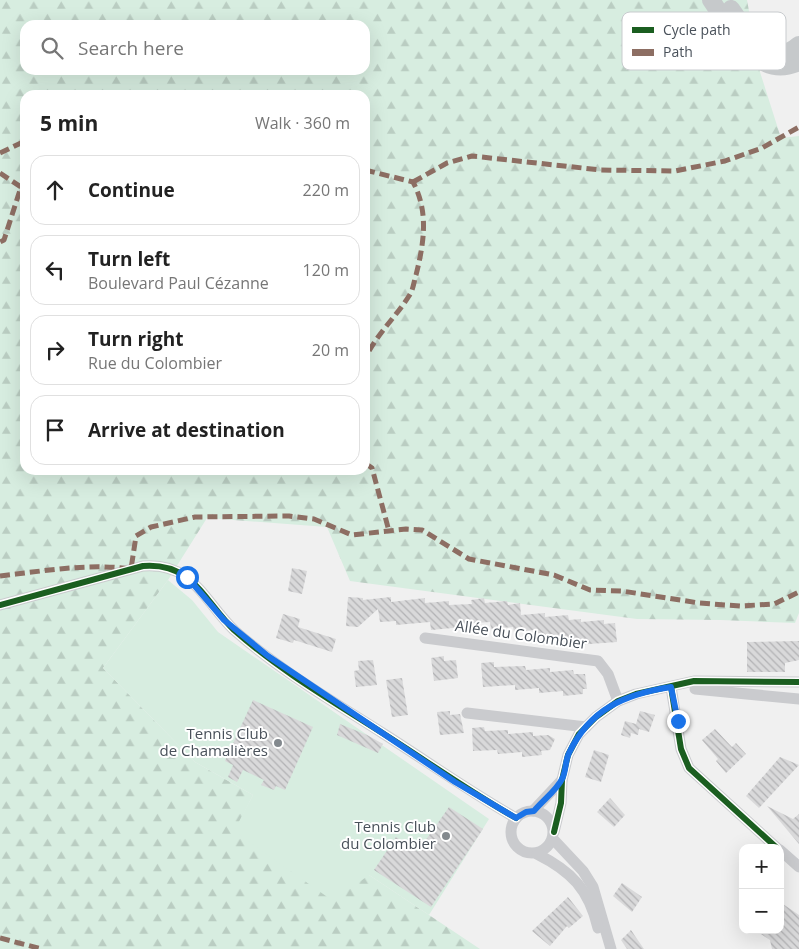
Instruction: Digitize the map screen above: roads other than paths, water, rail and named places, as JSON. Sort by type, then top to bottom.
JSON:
[{"type":"main road","points":[[712,0],[720,12]]},
{"type":"main road","points":[[725,0],[733,12]]},
{"type":"main road","points":[[786,62],[798,53]]},
{"type":"street","points":[[0,605],[143,566],[163,566],[178,571],[198,587],[224,620],[268,656],[328,699],[516,818]]},
{"type":"street","name":"Allée du Colombier","points":[[425,638],[598,661],[608,674],[618,701]]},
{"type":"street","points":[[485,800],[510,829],[513,844],[528,854],[537,854],[544,850],[553,836],[561,803],[562,780],[568,755],[579,734],[618,701],[636,694],[694,681],[799,682]]},
{"type":"street","points":[[671,687],[706,688],[799,699]]},
{"type":"street","points":[[671,687],[681,749],[689,768],[774,844]]},
{"type":"street","points":[[467,712],[586,727]]},
{"type":"street","points":[[534,811],[562,780]]},
{"type":"street","points":[[510,829],[516,818],[526,812],[534,811],[548,817],[553,836],[583,871],[593,887],[611,949]]},
{"type":"street","points":[[537,854],[572,876],[582,889],[595,917],[603,949]]},
{"type":"street","points":[[784,854],[799,867]]},
{"type":"place","name":"Tennis Club de Chamalières","points":[[278,743]]},
{"type":"place","name":"Tennis Club du Colombier","points":[[446,836]]}]
